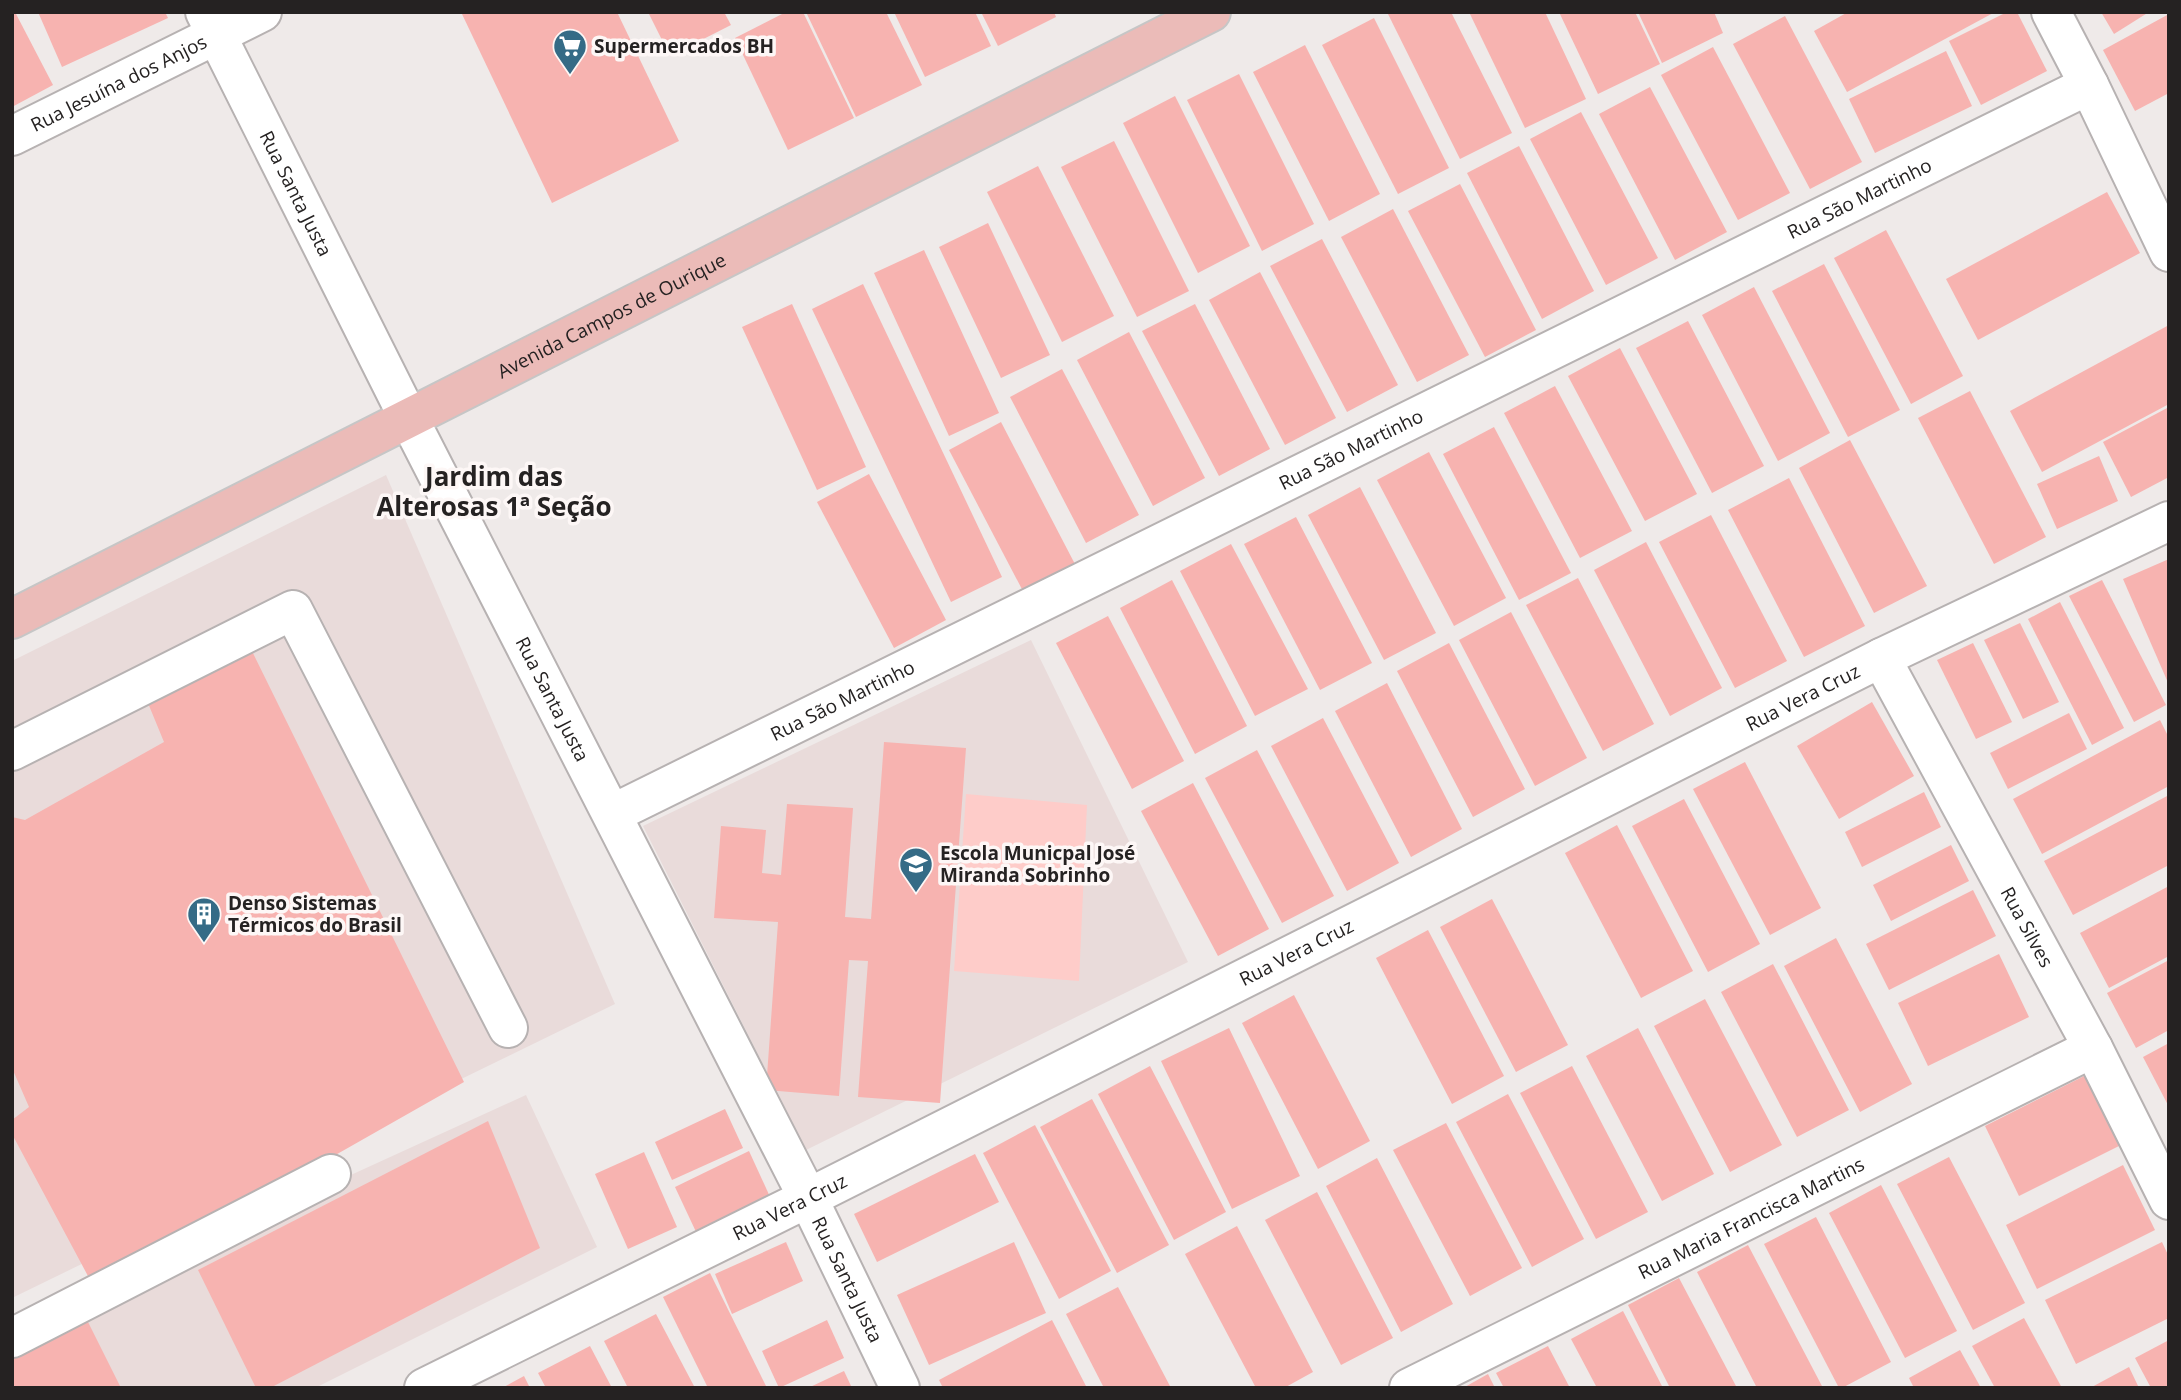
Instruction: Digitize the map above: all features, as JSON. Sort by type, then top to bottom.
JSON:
[{"type":"main road","name":"Avenida Campos de Ourique","points":[[12,619],[1211,12]]},
{"type":"street","name":"Rua Jesuína dos Anjos","points":[[12,136],[211,23],[262,12]]},
{"type":"street","points":[[2051,12],[2169,252]]},
{"type":"street","name":"Rua Santa Justa","points":[[211,23],[408,419],[808,1198],[900,1388]]},
{"type":"street","name":"Rua São Martinho","points":[[612,814],[2089,85]]},
{"type":"street","name":"Rua Vera Cruz","points":[[424,1388],[808,1198],[1881,658],[2169,521]]},
{"type":"street","points":[[12,751],[293,610],[508,1028]]},
{"type":"street","name":"Rua Silves","points":[[1881,658],[2093,1048],[2169,1200]]},
{"type":"street","name":"Rua Maria Francisca Martins","points":[[1409,1388],[2093,1048]]},
{"type":"street","points":[[12,1338],[331,1174]]},
{"type":"shaded area","points":[[386,475],[615,1004],[12,1298],[12,661]]},
{"type":"shaded area","name":"Escola Municpal José Miranda Sobrinho","points":[[1031,640],[1188,962],[806,1150],[643,826]]},
{"type":"shaded area","points":[[966,794],[1087,805],[1079,981],[954,971]]},
{"type":"shaded area","points":[[526,1095],[597,1247],[315,1388],[12,1388],[12,1330]]},
{"type":"building","points":[[12,12],[15,12],[53,85],[12,107]]},
{"type":"building","points":[[38,12],[165,12],[168,18],[62,67]]},
{"type":"building","name":"Supermercados BH","points":[[461,12],[617,12],[679,141],[552,203]]},
{"type":"building","points":[[648,12],[724,12],[731,25],[670,56]]},
{"type":"building","points":[[786,12],[803,12],[854,118],[788,150],[735,38]]},
{"type":"building","points":[[806,12],[886,12],[922,85],[856,117]]},
{"type":"building","points":[[894,12],[975,12],[991,46],[925,77]]},
{"type":"building","points":[[981,12],[1054,12],[1056,17],[998,46]]},
{"type":"building","points":[[1387,12],[1451,12],[1512,133],[1460,159]]},
{"type":"building","points":[[1469,12],[1545,12],[1586,99],[1525,128]]},
{"type":"building","points":[[1559,12],[1635,12],[1660,64],[1598,94]]},
{"type":"building","points":[[1638,12],[1714,12],[1723,33],[1662,63]]},
{"type":"building","points":[[1848,12],[1995,12],[1847,92],[1814,31]]},
{"type":"building","points":[[2007,12],[2017,12],[2047,71],[1981,105],[1949,41]]},
{"type":"building","points":[[2101,12],[2149,12],[2114,34]]},
{"type":"building","points":[[2169,14],[2169,93],[2135,111],[2103,50]]},
{"type":"building","points":[[1785,16],[1862,162],[1810,189],[1733,44]]},
{"type":"building","points":[[1374,18],[1449,168],[1398,194],[1322,45]]},
{"type":"building","points":[[1305,45],[1380,194],[1329,221],[1253,72]]},
{"type":"building","points":[[1713,47],[1790,193],[1738,220],[1661,75]]},
{"type":"building","points":[[1946,51],[1972,106],[1875,153],[1849,99]]},
{"type":"building","points":[[1239,74],[1314,224],[1262,251],[1187,100]]},
{"type":"building","points":[[1650,87],[1727,232],[1675,260],[1599,114]]},
{"type":"building","points":[[1175,96],[1250,246],[1198,273],[1123,123]]},
{"type":"building","points":[[1581,112],[1658,258],[1606,285],[1530,139]]},
{"type":"building","points":[[1114,141],[1189,291],[1137,317],[1061,167]]},
{"type":"building","points":[[1519,146],[1594,291],[1542,319],[1467,173]]},
{"type":"building","points":[[1038,166],[1114,316],[1062,342],[987,192]]},
{"type":"building","points":[[1460,184],[1536,330],[1485,357],[1408,211]]},
{"type":"building","points":[[2107,192],[2140,253],[1978,340],[1946,279]]},
{"type":"building","points":[[1393,209],[1469,355],[1417,382],[1341,237]]},
{"type":"building","points":[[988,223],[1050,355],[1001,378],[939,247]]},
{"type":"building","points":[[1886,230],[1963,376],[1911,404],[1834,258]]},
{"type":"building","points":[[1322,239],[1398,385],[1347,412],[1270,266]]},
{"type":"building","points":[[924,250],[999,413],[949,436],[874,273]]},
{"type":"building","points":[[1824,264],[1900,410],[1848,437],[1772,291]]},
{"type":"building","points":[[1260,272],[1336,418],[1285,445],[1209,300]]},
{"type":"building","points":[[863,284],[1002,577],[951,602],[812,309]]},
{"type":"building","points":[[1754,287],[1830,433],[1778,461],[1702,315]]},
{"type":"building","points":[[792,304],[866,467],[817,490],[742,327]]},
{"type":"building","points":[[1195,304],[1270,449],[1219,476],[1142,331]]},
{"type":"building","points":[[1688,321],[1764,466],[1712,493],[1636,348]]},
{"type":"building","points":[[2169,325],[2169,404],[2042,472],[2010,411]]},
{"type":"building","points":[[1129,332],[1205,478],[1153,506],[1077,360]]},
{"type":"building","points":[[1620,348],[1697,494],[1645,521],[1568,376]]},
{"type":"building","points":[[1062,369],[1139,515],[1086,543],[1010,397]]},
{"type":"building","points":[[1555,386],[1632,531],[1580,558],[1504,413]]},
{"type":"building","points":[[1970,391],[2046,537],[1994,564],[1918,418]]},
{"type":"building","points":[[2169,407],[2169,477],[2131,497],[2103,442]]},
{"type":"building","points":[[1001,422],[1077,568],[1025,595],[949,450]]},
{"type":"building","points":[[1494,427],[1571,573],[1519,600],[1443,454]]},
{"type":"building","points":[[1850,440],[1927,586],[1874,613],[1799,468]]},
{"type":"building","points":[[1429,452],[1506,598],[1454,626],[1377,480]]},
{"type":"building","points":[[2099,456],[2118,501],[2057,529],[2037,484]]},
{"type":"building","points":[[869,474],[946,620],[894,648],[817,502]]},
{"type":"building","points":[[1789,478],[1865,626],[1804,657],[1728,510]]},
{"type":"building","points":[[1360,487],[1436,633],[1384,660],[1308,515]]},
{"type":"building","points":[[1711,515],[1787,661],[1735,688],[1659,542]]},
{"type":"building","points":[[1296,517],[1372,663],[1320,690],[1244,544]]},
{"type":"building","points":[[1646,542],[1722,688],[1670,716],[1594,570]]},
{"type":"building","points":[[1231,544],[1308,689],[1255,716],[1180,571]]},
{"type":"building","points":[[2169,559],[2169,685],[2123,579]]},
{"type":"building","points":[[1578,578],[1654,724],[1603,751],[1526,605]]},
{"type":"building","points":[[1172,580],[1247,726],[1195,754],[1120,608]]},
{"type":"building","points":[[2102,580],[2166,705],[2134,722],[2069,596]]},
{"type":"building","points":[[2060,602],[2124,728],[2092,745],[2028,619]]},
{"type":"building","points":[[1511,612],[1587,758],[1535,786],[1459,640]]},
{"type":"building","points":[[1108,616],[1184,761],[1132,789],[1056,643]]},
{"type":"building","points":[[2020,623],[2059,702],[2023,719],[1984,640]]},
{"type":"building","name":"Denso Sistemas Térmicos do Brasil","points":[[248,643],[464,1082],[96,1291],[12,1134],[12,1120],[29,1107],[12,1068],[12,817],[25,820],[164,742],[143,691]]},
{"type":"building","points":[[1449,643],[1525,789],[1473,817],[1397,671]]},
{"type":"building","points":[[1973,643],[2012,722],[1976,739],[1937,660]]},
{"type":"building","points":[[1387,683],[1462,829],[1411,857],[1335,711]]},
{"type":"building","points":[[1872,702],[1914,776],[1839,819],[1797,746]]},
{"type":"building","points":[[2069,713],[2087,749],[2008,789],[1990,753]]},
{"type":"building","points":[[1323,718],[1399,863],[1347,891],[1271,746]]},
{"type":"building","points":[[2160,720],[2169,738],[2169,786],[2042,854],[2013,799]]},
{"type":"building","points":[[884,742],[966,748],[940,1103],[858,1097],[868,961],[849,960],[839,1096],[766,1090],[778,922],[714,918],[721,826],[766,830],[762,873],[781,875],[787,804],[853,808],[845,917],[871,919]]},
{"type":"building","points":[[1257,750],[1334,896],[1282,923],[1205,778]]},
{"type":"building","points":[[1745,762],[1821,908],[1770,935],[1693,789]]},
{"type":"building","points":[[1193,783],[1269,929],[1218,956],[1141,811]]},
{"type":"building","points":[[1924,792],[1941,827],[1862,867],[1845,832]]},
{"type":"building","points":[[2169,795],[2169,865],[2073,915],[2044,861]]},
{"type":"building","points":[[1684,799],[1760,944],[1708,972],[1632,826]]},
{"type":"building","points":[[1617,825],[1693,971],[1641,998],[1565,853]]},
{"type":"building","points":[[1951,845],[1969,881],[1891,921],[1873,885]]},
{"type":"building","points":[[2169,886],[2169,956],[2109,988],[2080,933]]},
{"type":"building","points":[[1973,890],[1996,936],[1889,990],[1866,944]]},
{"type":"building","points":[[1492,899],[1568,1045],[1516,1072],[1440,927]]},
{"type":"building","points":[[1428,930],[1504,1076],[1452,1104],[1376,958]]},
{"type":"building","points":[[1836,938],[1912,1084],[1860,1112],[1784,966]]},
{"type":"building","points":[[1999,954],[2029,1017],[1928,1066],[1898,1003]]},
{"type":"building","points":[[2169,960],[2169,1030],[2136,1048],[2107,993]]},
{"type":"building","points":[[1773,964],[1849,1110],[1797,1137],[1721,992]]},
{"type":"building","points":[[1294,995],[1370,1141],[1318,1169],[1242,1023]]},
{"type":"building","points":[[1705,999],[1782,1145],[1730,1172],[1654,1026]]},
{"type":"building","points":[[1229,1028],[1300,1176],[1232,1209],[1161,1061]]},
{"type":"building","points":[[1638,1028],[1714,1174],[1662,1201],[1586,1056]]},
{"type":"building","points":[[2169,1043],[2169,1107],[2143,1057]]},
{"type":"building","points":[[1150,1066],[1226,1212],[1174,1240],[1098,1094]]},
{"type":"building","points":[[1572,1066],[1648,1212],[1596,1239],[1520,1093]]},
{"type":"building","points":[[2090,1073],[2125,1143],[2019,1196],[1985,1126]]},
{"type":"building","points":[[1508,1094],[1584,1239],[1532,1267],[1456,1122]]},
{"type":"building","points":[[1092,1099],[1169,1245],[1117,1273],[1040,1127]]},
{"type":"building","points":[[725,1109],[743,1148],[672,1180],[655,1142]]},
{"type":"building","points":[[488,1121],[540,1248],[270,1388],[256,1388],[198,1270]]},
{"type":"building","points":[[1446,1123],[1522,1268],[1470,1296],[1393,1150]]},
{"type":"building","points":[[1035,1125],[1111,1271],[1059,1299],[983,1153]]},
{"type":"building","points":[[749,1151],[771,1199],[697,1234],[675,1187]]},
{"type":"building","points":[[644,1152],[677,1227],[628,1249],[595,1174]]},
{"type":"building","points":[[975,1154],[999,1202],[877,1262],[854,1214]]},
{"type":"building","points":[[1949,1157],[2025,1303],[1973,1330],[1897,1184]]},
{"type":"building","points":[[1377,1158],[1453,1304],[1401,1332],[1326,1186]]},
{"type":"building","points":[[2123,1165],[2155,1230],[2037,1289],[2006,1225]]},
{"type":"building","points":[[1881,1185],[1957,1331],[1905,1358],[1829,1213]]},
{"type":"building","points":[[1317,1192],[1393,1338],[1341,1365],[1265,1220]]},
{"type":"building","points":[[1816,1217],[1891,1362],[1842,1388],[1839,1388],[1764,1244]]},
{"type":"building","points":[[1237,1226],[1313,1372],[1284,1388],[1256,1388],[1185,1254]]},
{"type":"building","points":[[786,1242],[803,1281],[732,1314],[715,1274]]},
{"type":"building","points":[[1014,1242],[1046,1313],[929,1365],[897,1295]]},
{"type":"building","points":[[2162,1242],[2169,1257],[2169,1318],[2076,1364],[2045,1300]]},
{"type":"building","points":[[1748,1245],[1823,1388],[1757,1388],[1697,1272]]},
{"type":"building","points":[[710,1273],[767,1388],[708,1388],[663,1297]]},
{"type":"building","points":[[1679,1278],[1737,1388],[1670,1388],[1628,1305]]},
{"type":"building","points":[[1118,1287],[1171,1388],[1104,1388],[1066,1314]]},
{"type":"building","points":[[1623,1311],[1663,1388],[1597,1388],[1571,1339]]},
{"type":"building","points":[[656,1314],[695,1388],[628,1388],[604,1341]]},
{"type":"building","points":[[86,1318],[121,1388],[12,1388],[12,1357]]},
{"type":"building","points":[[2024,1318],[2062,1388],[1995,1388],[1972,1346]]},
{"type":"building","points":[[827,1320],[844,1358],[779,1388],[762,1351]]},
{"type":"building","points":[[1052,1320],[1087,1388],[943,1388],[939,1380]]},
{"type":"building","points":[[2169,1340],[2169,1388],[2151,1388],[2135,1358]]},
{"type":"building","points":[[590,1346],[612,1388],[546,1388],[538,1373]]},
{"type":"building","points":[[1548,1346],[1570,1388],[1504,1388],[1496,1373]]},
{"type":"building","points":[[1960,1350],[1981,1388],[1914,1388],[1909,1378]]},
{"type":"building","points":[[2129,1367],[2139,1388],[2090,1388]]},
{"type":"building","points":[[844,1371],[852,1388],[808,1388]]},
{"type":"building","points":[[1488,1374],[1495,1388],[1463,1388]]},
{"type":"building","points":[[524,1376],[530,1388],[502,1388]]},
{"type":"place","name":"Supermercados BH","points":[[570,76]]},
{"type":"place","name":"Escola Municpal José Miranda Sobrinho","points":[[916,894]]},
{"type":"place","name":"Denso Sistemas Térmicos do Brasil","points":[[204,944]]},
{"type":"district","name":"Jardim das Alterosas 1ª Seção","points":[[494,491]]}]
